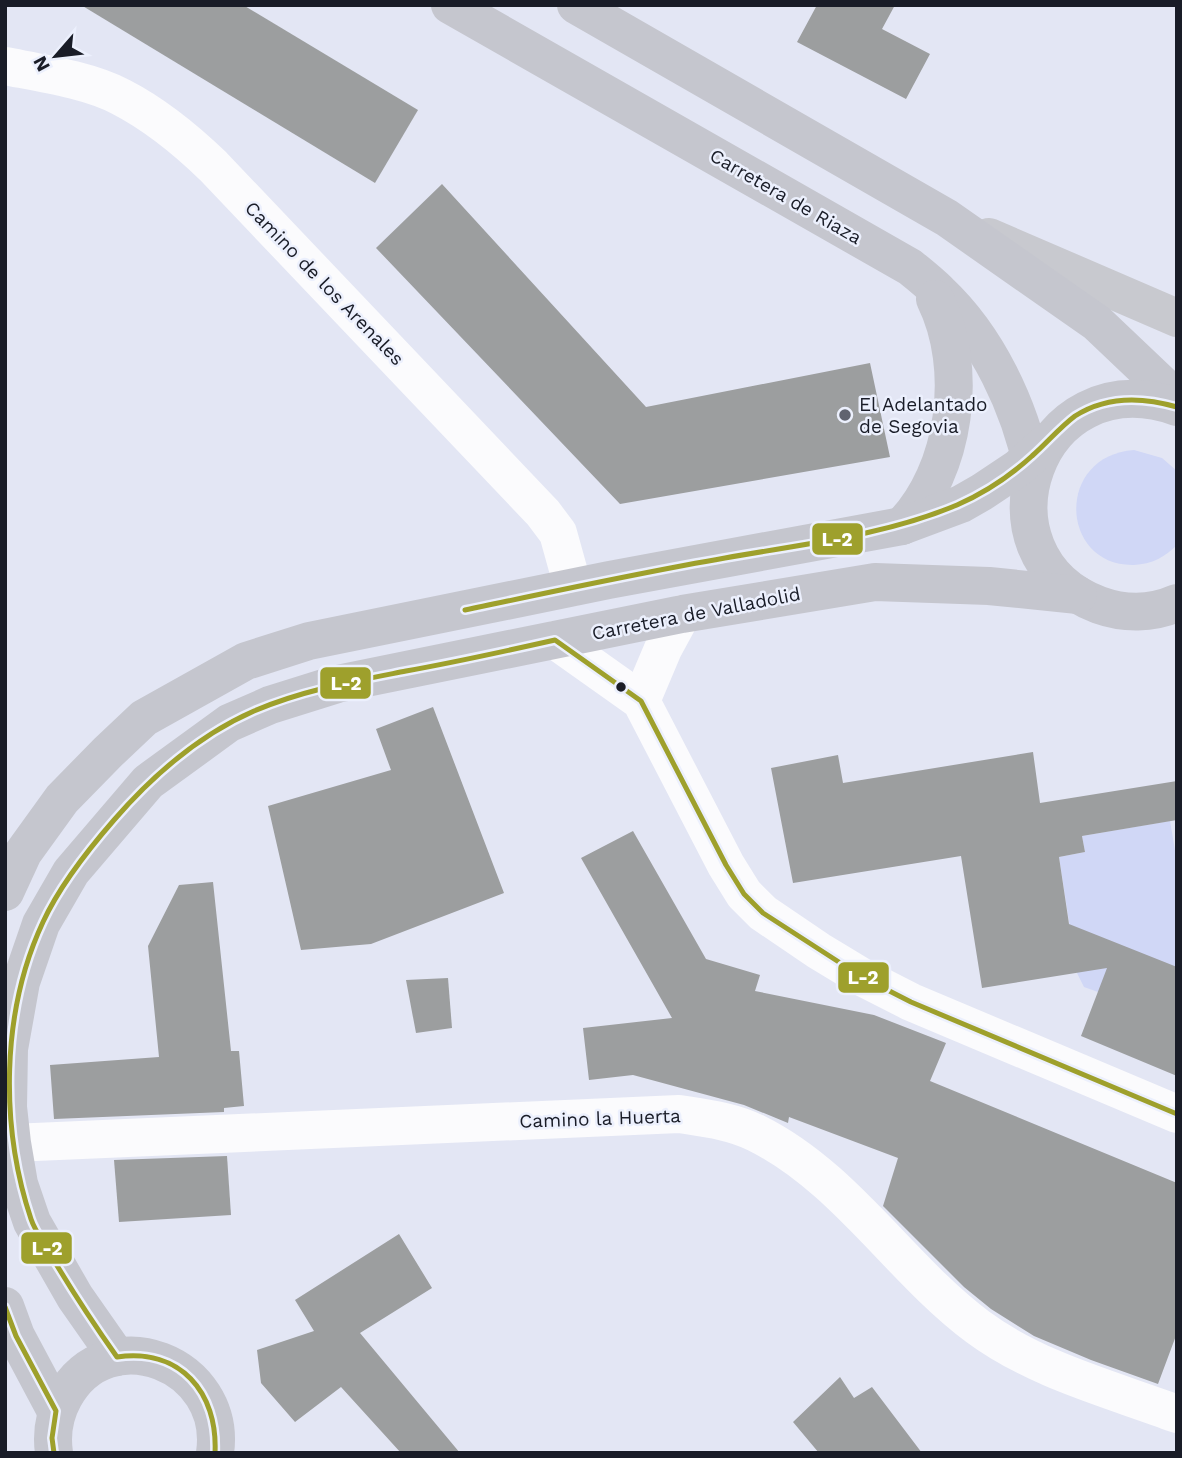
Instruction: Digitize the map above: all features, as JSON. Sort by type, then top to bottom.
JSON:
[{"type":"highway","name":"Carretera de Riaza","points":[[450,5],[910,267],[940,292],[979,339],[1038,456]]},
{"type":"highway","points":[[576,5],[947,218],[1097,323],[1177,400]]},
{"type":"highway","points":[[902,526],[928,490],[944,448],[951,419],[954,380],[949,337],[937,303],[929,288],[910,267]]},
{"type":"highway","points":[[5,892],[23,853],[62,799],[108,752],[144,718],[246,661],[309,641],[573,587],[902,526],[961,504],[1001,481],[1038,456],[1076,415],[1109,401],[1144,398],[1177,407]]},
{"type":"highway","points":[[1038,456],[1029,506],[1035,541],[1052,572],[1078,595],[1108,608],[1124,611],[1158,609],[1177,603]]},
{"type":"highway","name":"Carretera de Valladolid","points":[[117,1357],[75,1297],[32,1222],[19,1184],[12,1143],[8,1107],[9,1049],[21,982],[41,924],[71,873],[148,782],[229,723],[271,705],[337,684],[682,614],[875,582],[989,586],[1078,595]]},
{"type":"highway","points":[[5,1306],[16,1335],[56,1411]]},
{"type":"highway","points":[[54,1453],[52,1438],[56,1411],[70,1386],[90,1368],[117,1357],[141,1355],[164,1361],[186,1374],[203,1392],[214,1414],[217,1438],[215,1453]]},
{"type":"main road","points":[[947,218],[1177,318]]},
{"type":"street","name":"Camino de los Arenales","points":[[5,66],[64,78],[120,96],[180,134],[543,513],[558,533],[573,587]]},
{"type":"street","points":[[641,701],[663,649],[682,614]]},
{"type":"street","points":[[555,640],[641,701],[726,865],[744,894],[763,913],[830,957],[911,1002],[1177,1114]]},
{"type":"street","name":"Camino la Huerta","points":[[12,1143],[679,1114],[722,1120],[754,1132],[787,1151],[823,1178],[931,1287],[977,1327],[1006,1346],[1035,1361],[1177,1414]]},
{"type":"shaded area","points":[[1134,450],[1162,458],[1177,471],[1177,545],[1158,559],[1134,565],[1109,561],[1092,549],[1080,531],[1076,510],[1079,490],[1090,471],[1108,457]]},
{"type":"shaded area","points":[[1170,821],[1177,862],[1177,967],[1098,992],[1084,987],[1077,973],[1059,857],[1085,852],[1082,836]]},
{"type":"building","points":[[81,5],[243,5],[418,110],[375,183]]},
{"type":"building","points":[[817,5],[895,5],[882,29],[930,54],[906,99],[797,42]]},
{"type":"building","points":[[442,184],[646,407],[870,363],[890,457],[620,504],[376,248]]},
{"type":"building","points":[[433,707],[504,893],[371,944],[301,950],[268,806],[391,770],[376,729]]},
{"type":"building","points":[[1033,752],[1040,803],[1177,781],[1177,820],[1082,836],[1085,852],[1059,857],[1069,924],[1177,967],[1177,1076],[1081,1036],[1107,968],[982,988],[961,856],[793,883],[771,768],[838,755],[843,783]]},
{"type":"building","points":[[633,831],[706,959],[760,975],[755,991],[874,1015],[946,1043],[930,1081],[1177,1183],[1177,1333],[1158,1384],[1034,1336],[991,1309],[964,1287],[883,1206],[898,1158],[789,1117],[788,1123],[744,1105],[633,1075],[589,1080],[583,1028],[672,1018],[581,858]]},
{"type":"building","points":[[213,882],[231,1051],[239,1051],[244,1106],[224,1108],[224,1112],[54,1119],[50,1065],[159,1057],[148,946],[179,885]]},
{"type":"building","points":[[448,978],[452,1028],[416,1033],[406,980]]},
{"type":"building","points":[[227,1156],[231,1215],[119,1222],[114,1160]]},
{"type":"building","points":[[399,1234],[432,1288],[360,1333],[460,1453],[401,1453],[341,1387],[295,1422],[261,1383],[257,1350],[314,1331],[295,1300]]},
{"type":"building","points":[[840,1377],[854,1398],[872,1387],[922,1453],[819,1453],[793,1422]]},
{"type":"transit line","name":"L-2","points":[[465,610],[660,570],[842,538],[901,524],[957,505],[987,489],[1015,470],[1069,421],[1087,409],[1125,400],[1151,401],[1177,407]]},
{"type":"transit line","name":"L-2","points":[[215,1453],[210,1411],[202,1393],[191,1379],[176,1367],[159,1360],[139,1356],[117,1357],[37,1232],[21,1183],[14,1146],[10,1069],[19,993],[29,957],[50,908],[75,869],[129,803],[161,772],[214,732],[273,704],[348,683],[555,640],[641,701],[726,865],[744,894],[763,913],[862,977],[911,1002],[1177,1114]]},
{"type":"transit line","name":"L-2","points":[[5,1307],[16,1336],[56,1411],[52,1438],[54,1453]]},
{"type":"place","name":"El Adelantado de Segovia","points":[[845,415]]}]
